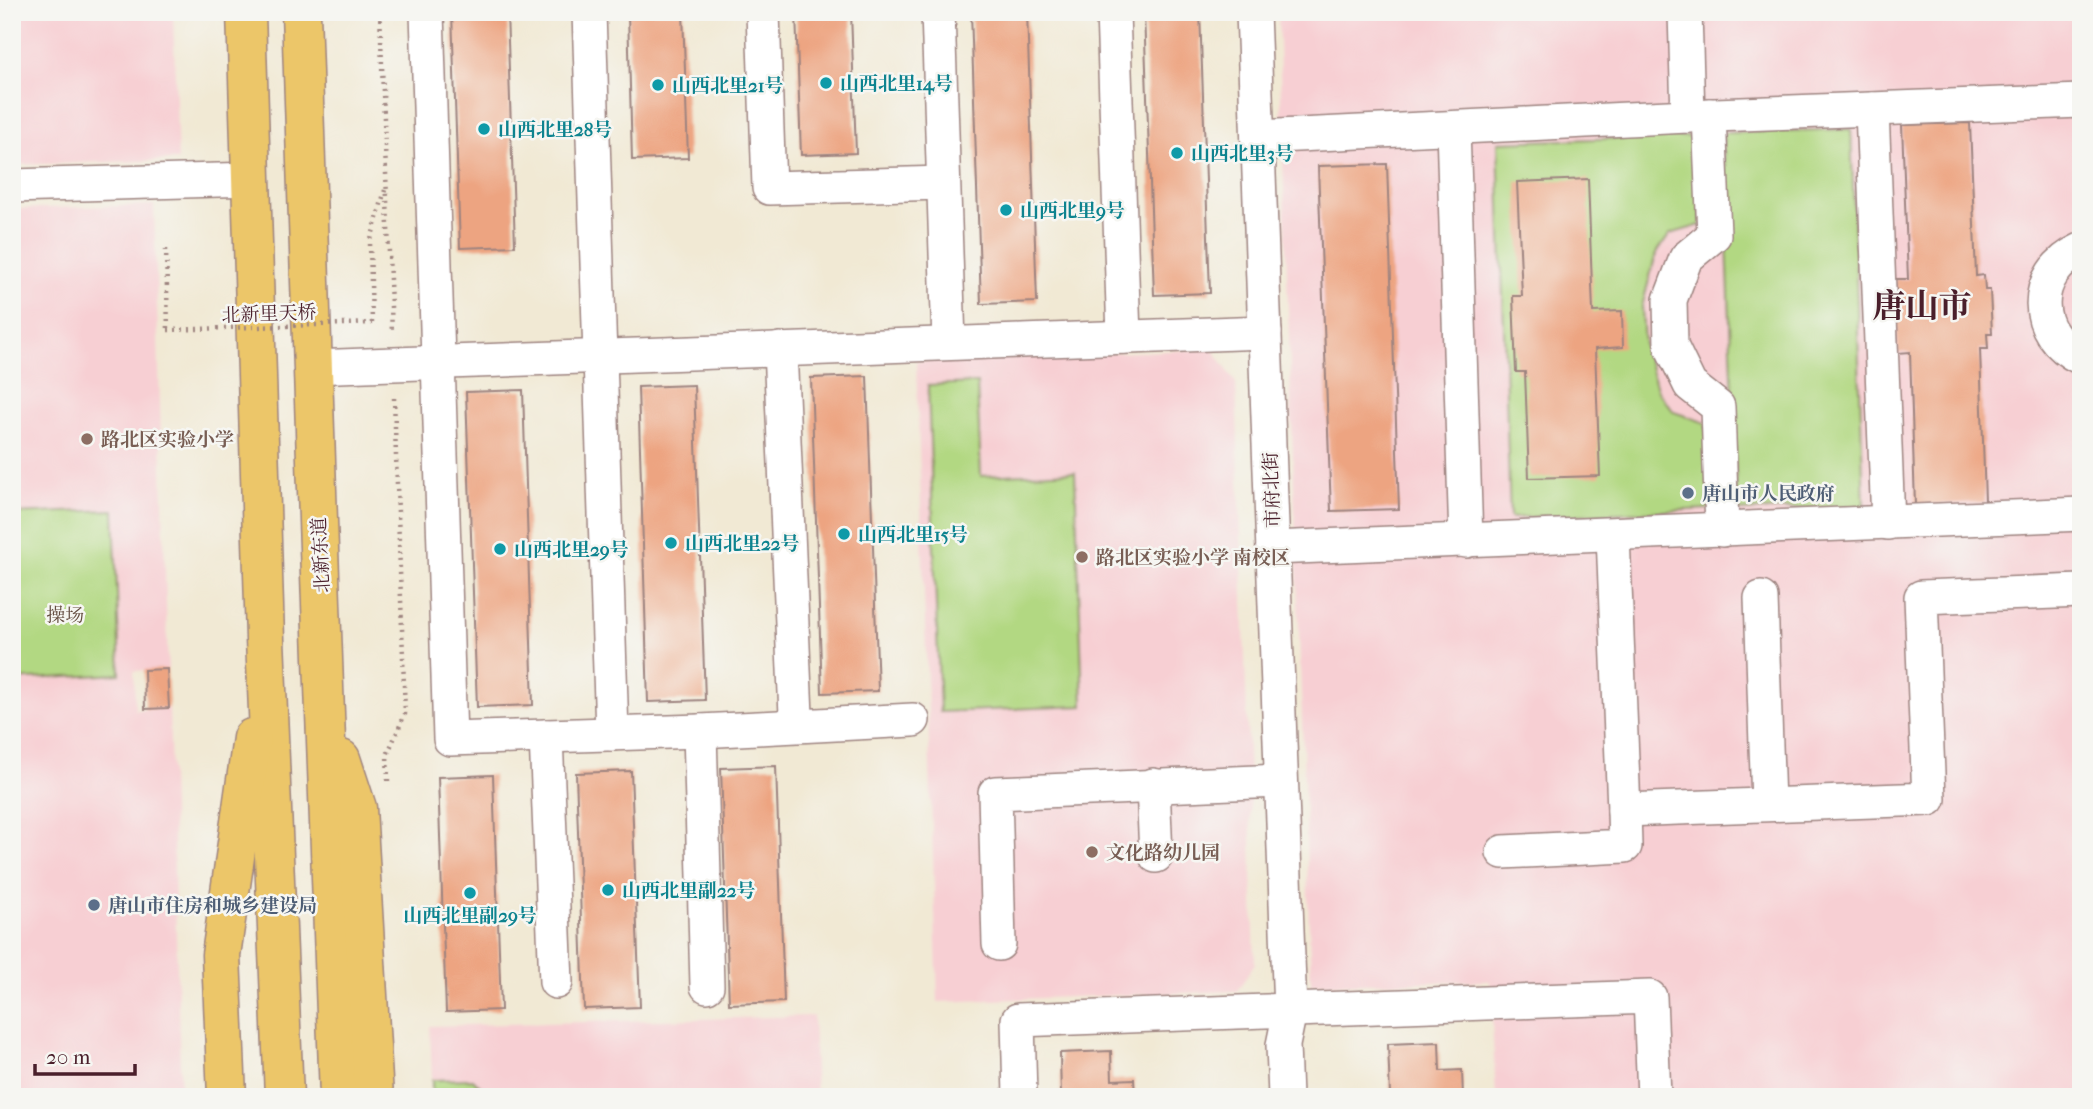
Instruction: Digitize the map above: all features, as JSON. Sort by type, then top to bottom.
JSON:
[{"type":"main road","points":[[246,12],[265,639],[284,1097]]},
{"type":"main road","name":"北新东道","points":[[301,12],[311,367],[327,712],[339,1097]]},
{"type":"main road","points":[[227,1097],[221,956],[265,639]]},
{"type":"main road","points":[[327,712],[357,808],[374,1097]]},
{"type":"street","points":[[427,12],[450,739],[700,731],[913,720]]},
{"type":"street","points":[[589,12],[612,734]]},
{"type":"street","points":[[764,12],[769,188],[943,183]]},
{"type":"street","points":[[938,12],[948,343]]},
{"type":"street","points":[[1113,12],[1124,337]]},
{"type":"street","name":"市府北街","points":[[1253,12],[1290,1010],[1283,1045],[1285,1097]]},
{"type":"street","points":[[1685,12],[1713,235],[1686,258],[1670,300],[1671,346],[1690,385],[1718,407],[1722,530]]},
{"type":"street","points":[[1258,137],[2081,101]]},
{"type":"street","points":[[1872,109],[1888,523]]},
{"type":"street","points":[[1453,128],[1466,541]]},
{"type":"street","points":[[12,186],[253,180]]},
{"type":"street","points":[[2081,250],[2063,260],[2052,273],[2044,290],[2042,307],[2046,325],[2055,340],[2068,352],[2081,358]]},
{"type":"street","points":[[311,367],[1265,332]]},
{"type":"street","points":[[780,349],[796,715]]},
{"type":"street","points":[[1273,548],[2081,514]]},
{"type":"street","points":[[1503,852],[1625,846],[1613,535]]},
{"type":"street","points":[[1624,810],[1929,799],[1921,597],[2081,591]]},
{"type":"street","points":[[1761,598],[1768,804]]},
{"type":"street","points":[[700,731],[708,986]]},
{"type":"street","points":[[546,736],[555,982]]},
{"type":"street","points":[[999,944],[995,793],[1281,781]]},
{"type":"street","points":[[1153,785],[1156,856]]},
{"type":"street","points":[[1020,1097],[1018,1020],[1650,998],[1654,1097]]},
{"type":"street","name":"市府北街","points":[[1290,1010],[1303,1044],[1305,1097]]},
{"type":"path","name":"北新里天桥","points":[[166,249],[168,330],[372,323],[370,243],[386,186]]},
{"type":"shaded area","points":[[12,12],[173,12],[178,160],[12,165]]},
{"type":"shaded area","name":"唐山市人民政府","points":[[1278,12],[2081,12],[2081,1097],[1496,1097],[1490,981],[1311,984]]},
{"type":"shaded area","points":[[154,205],[168,669],[134,671],[135,710],[169,708],[181,1097],[12,1097],[12,209]]},
{"type":"shaded area","points":[[1213,349],[1236,383],[1255,963],[1237,991],[938,1002],[916,361]]},
{"type":"shaded area","points":[[813,1016],[816,1097],[490,1097],[473,1079],[432,1080],[430,1026]]},
{"type":"green space","points":[[1851,129],[1864,507],[1737,511],[1723,133]]},
{"type":"green space","points":[[1698,136],[1701,225],[1670,234],[1656,254],[1642,306],[1644,347],[1658,391],[1674,412],[1706,423],[1709,509],[1510,518],[1498,142]]},
{"type":"green space","points":[[977,383],[981,476],[1075,472],[1083,706],[940,712],[928,385]]},
{"type":"green space","name":"操场","points":[[114,510],[120,674],[12,680],[12,514]]},
{"type":"green space","points":[[473,1079],[490,1097],[432,1097],[432,1080]]},
{"type":"building","name":"山西北里28号","points":[[452,12],[507,12],[515,246],[460,248]]},
{"type":"building","name":"山西北里21号","points":[[628,12],[683,12],[688,158],[632,160]]},
{"type":"building","name":"山西北里14号","points":[[796,12],[851,12],[856,153],[801,155]]},
{"type":"building","name":"山西北里9号","points":[[971,12],[1027,12],[1037,302],[981,304]]},
{"type":"building","name":"山西北里3号","points":[[1144,12],[1200,12],[1210,293],[1154,295]]},
{"type":"building","points":[[1970,123],[1976,276],[1984,275],[1985,290],[1990,290],[1992,334],[1987,334],[1988,349],[1980,349],[1985,502],[1915,505],[1910,352],[1898,353],[1895,279],[1908,279],[1902,125]]},
{"type":"building","points":[[1387,164],[1399,509],[1331,511],[1318,166]]},
{"type":"building","points":[[1588,179],[1593,312],[1622,311],[1623,347],[1595,349],[1600,476],[1529,478],[1525,372],[1516,372],[1513,296],[1522,296],[1517,182]]},
{"type":"building","name":"山西北里15号","points":[[867,376],[878,691],[822,693],[811,378]]},
{"type":"building","name":"山西北里22号","points":[[694,385],[705,700],[648,702],[638,387]]},
{"type":"building","name":"山西北里29号","points":[[523,390],[533,705],[477,707],[466,392]]},
{"type":"building","points":[[167,669],[169,708],[145,709],[144,670]]},
{"type":"building","points":[[776,766],[784,1002],[729,1004],[721,768]]},
{"type":"building","name":"山西北里副22号","points":[[631,771],[640,1007],[584,1009],[576,773]]},
{"type":"building","name":"山西北里副29号","points":[[493,775],[501,1010],[446,1012],[438,777]]},
{"type":"building","points":[[1439,1042],[1440,1071],[1462,1070],[1463,1097],[1390,1095],[1388,1044]]},
{"type":"building","points":[[1111,1051],[1112,1080],[1134,1079],[1135,1097],[1061,1097],[1060,1053]]},
{"type":"place","name":"山西北里14号","points":[[826,83]]},
{"type":"place","name":"山西北里21号","points":[[658,85]]},
{"type":"place","name":"山西北里28号","points":[[484,129]]},
{"type":"place","name":"山西北里3号","points":[[1177,153]]},
{"type":"place","name":"山西北里9号","points":[[1006,210]]},
{"type":"place","name":"路北区实验小学","points":[[87,439]]},
{"type":"place","name":"唐山市人民政府","points":[[1688,493]]},
{"type":"place","name":"山西北里15号","points":[[844,534]]},
{"type":"place","name":"山西北里22号","points":[[671,543]]},
{"type":"place","name":"山西北里29号","points":[[500,549]]},
{"type":"place","name":"路北区实验小学 南校区","points":[[1082,557]]},
{"type":"place","name":"文化路幼儿园","points":[[1092,852]]},
{"type":"place","name":"山西北里副22号","points":[[608,890]]},
{"type":"place","name":"山西北里副29号","points":[[470,893]]},
{"type":"place","name":"唐山市住房和城乡建设局","points":[[94,905]]},
{"type":"district","name":"唐山市","points":[[1922,305]]}]
